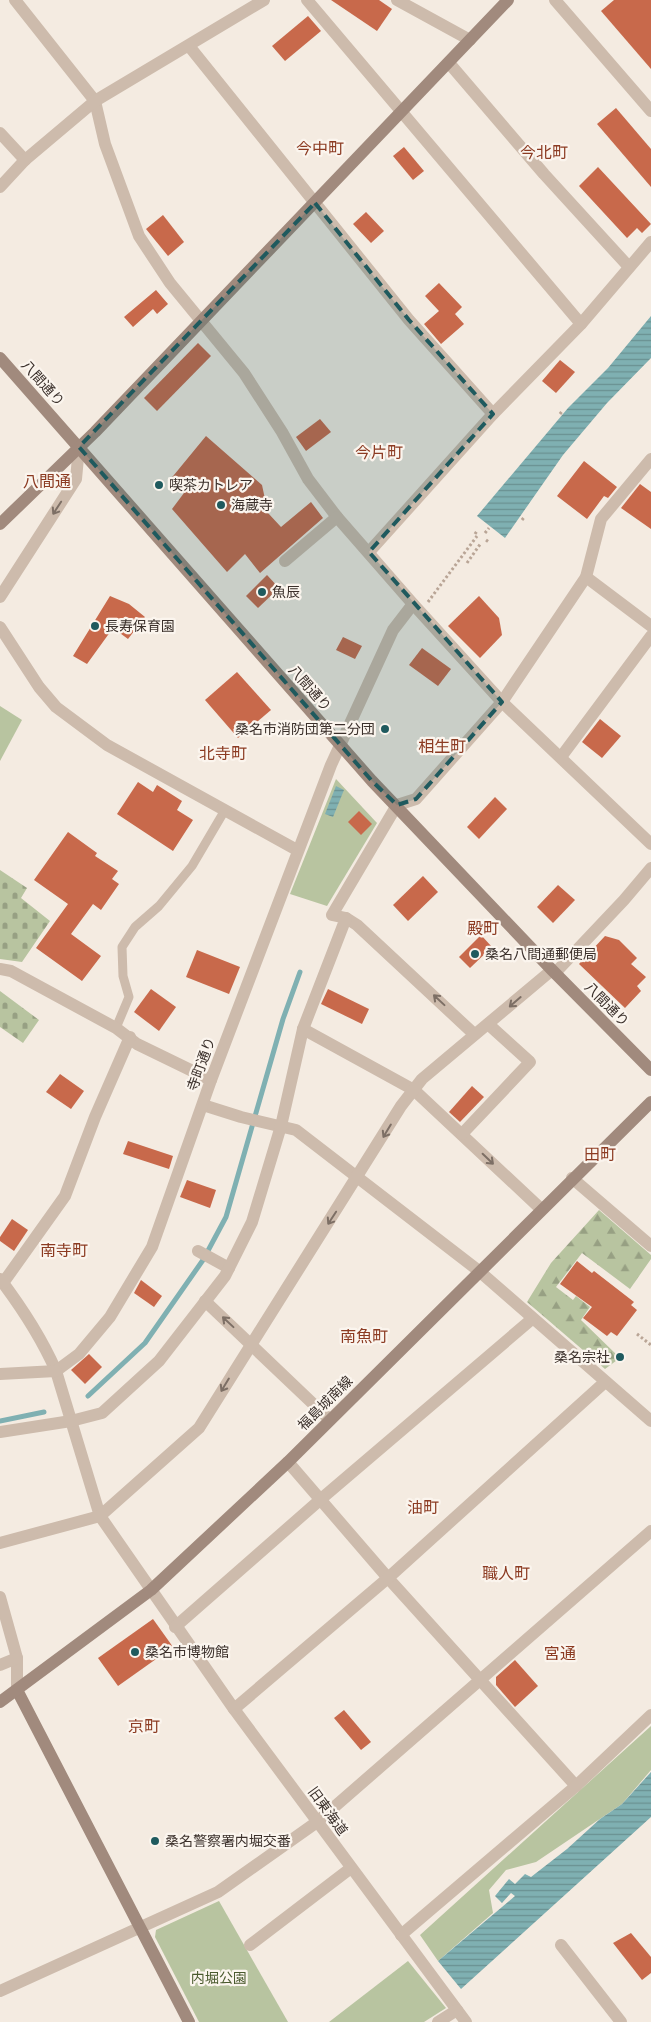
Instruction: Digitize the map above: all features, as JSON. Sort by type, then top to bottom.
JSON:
[{"type":"street","points":[[15,0],[95,102],[108,151],[139,236],[170,282],[244,373],[282,432],[308,479],[416,608],[502,702],[651,844]]},
{"type":"street","points":[[0,187],[25,160],[95,102],[264,0]]},
{"type":"street","points":[[307,0],[581,324]]},
{"type":"street","points":[[397,0],[470,40]]},
{"type":"street","points":[[0,524],[79,447],[316,203],[400,112],[449,64],[508,0]]},
{"type":"street","points":[[555,0],[651,111]]},
{"type":"street","points":[[189,46],[409,320],[492,414]]},
{"type":"street","points":[[449,64],[544,174],[629,267]]},
{"type":"street","points":[[0,133],[25,160]]},
{"type":"street","points":[[369,552],[492,414],[581,324],[651,242]]},
{"type":"street","name":"八間通り","points":[[0,358],[340,744],[553,971],[651,1070]]},
{"type":"street","points":[[0,598],[76,479],[79,447]]},
{"type":"street","points":[[474,1034],[357,925],[346,918],[332,915],[397,806],[416,800],[502,702],[586,577],[601,520],[651,459]]},
{"type":"street","points":[[285,561],[338,517]]},
{"type":"street","points":[[586,577],[651,626]]},
{"type":"street","name":"寺町通り","points":[[56,1371],[79,1354],[110,1317],[152,1247],[211,1080],[297,850],[340,744],[393,630],[416,608]]},
{"type":"street","points":[[0,627],[39,687],[56,707],[107,745],[297,850]]},
{"type":"street","points":[[561,757],[651,636]]},
{"type":"street","points":[[0,1542],[100,1516],[199,1428],[250,1344],[422,1079],[474,1034],[553,971],[624,900],[651,868]]},
{"type":"street","points":[[0,1432],[71,1421],[102,1413],[159,1361],[229,1268],[252,1222],[303,1029],[346,918]]},
{"type":"street","points":[[0,969],[11,970],[116,1028],[137,1044],[211,1080]]},
{"type":"street","points":[[462,1134],[530,1062],[488,1024]]},
{"type":"street","points":[[303,1029],[414,1090],[540,1209]]},
{"type":"street","points":[[1,1281],[66,1196],[95,1117],[130,1037]]},
{"type":"street","name":"福島城南線","points":[[0,1702],[151,1590],[288,1462],[540,1209],[651,1102]]},
{"type":"street","points":[[203,1105],[241,1117],[296,1130],[479,1271],[532,1320],[651,1421]]},
{"type":"street","points":[[572,1178],[651,1246]]},
{"type":"street","points":[[198,1251],[229,1268]]},
{"type":"street","name":"旧東海道","points":[[1,1281],[37,1331],[56,1371],[100,1516],[175,1627],[234,1709],[466,2022]]},
{"type":"street","points":[[205,1301],[329,1420]]},
{"type":"street","points":[[175,1627],[320,1500],[532,1320]]},
{"type":"street","points":[[0,1374],[56,1371]]},
{"type":"street","points":[[234,1709],[388,1578],[605,1382]]},
{"type":"street","points":[[288,1462],[388,1578],[576,1786]]},
{"type":"street","points":[[0,1991],[218,1892],[317,1822],[651,1531]]},
{"type":"street","points":[[0,1597],[17,1658],[17,1690],[188,2022]]},
{"type":"street","points":[[0,1665],[17,1658]]},
{"type":"street","points":[[401,1935],[576,1786],[651,1715]]},
{"type":"street","points":[[250,1945],[352,1868]]},
{"type":"street","points":[[561,1945],[620,2022]]},
{"type":"street","points":[[438,2022],[457,2010]]},
{"type":"lane","points":[[116,1028],[129,997],[123,976],[122,947],[135,927],[159,906],[192,866],[225,810]]},
{"type":"path","points":[[560,414],[563,410]]},
{"type":"path","points":[[522,520],[525,516]]},
{"type":"path","points":[[485,533],[489,528]]},
{"type":"path","points":[[416,608],[477,534]]},
{"type":"path","points":[[467,563],[481,543]]},
{"type":"path","points":[[637,1334],[651,1345]]},
{"type":"highlighted area","points":[[315,203],[409,320],[493,414],[369,552],[502,702],[416,799],[397,805],[372,781],[79,447]]},
{"type":"green space","points":[[0,706],[22,720],[0,761]]},
{"type":"green space","points":[[336,779],[377,823],[327,906],[290,894]]},
{"type":"green space","points":[[0,870],[27,888],[21,898],[50,921],[22,962],[0,959]]},
{"type":"green space","points":[[0,991],[39,1020],[23,1043],[0,1027]]},
{"type":"green space","points":[[599,1210],[651,1255],[651,1259],[630,1289],[582,1253],[556,1287],[573,1300],[576,1296],[590,1307],[581,1320],[620,1358],[605,1369],[527,1302],[551,1263]]},
{"type":"green space","points":[[651,1726],[651,1770],[622,1804],[536,1862],[506,1870],[489,1890],[493,1913],[438,1961],[420,1935]]},
{"type":"green space","name":"内堀公園","points":[[219,1901],[288,2022],[199,2022],[155,1937],[156,1930]]},
{"type":"green space","points":[[408,1961],[446,2008],[424,2022],[329,2022]]},
{"type":"water","points":[[651,316],[651,358],[607,403],[563,455],[505,538],[477,516],[568,408],[608,368]]},
{"type":"water","points":[[336,786],[344,790],[333,817],[325,814]]},
{"type":"water","points":[[651,1772],[651,1817],[461,1989],[438,1961],[515,1896],[511,1893],[502,1903],[495,1896],[509,1879],[515,1884],[525,1874],[531,1877],[567,1849],[600,1819],[622,1804]]},
{"type":"building","points":[[331,0],[379,0],[392,9],[377,31]]},
{"type":"building","points":[[614,0],[651,0],[651,69],[601,11]]},
{"type":"building","points":[[308,16],[321,31],[285,61],[272,46]]},
{"type":"building","points":[[616,108],[651,149],[651,187],[597,124]]},
{"type":"building","points":[[404,147],[424,171],[413,180],[393,156]]},
{"type":"building","points":[[598,167],[651,224],[642,233],[637,228],[627,238],[579,186]]},
{"type":"building","points":[[366,212],[384,231],[371,243],[353,224]]},
{"type":"building","points":[[163,215],[184,242],[168,256],[146,229]]},
{"type":"building","points":[[439,283],[462,307],[455,314],[464,324],[441,344],[424,324],[439,311],[425,296]]},
{"type":"building","points":[[156,290],[168,304],[157,314],[153,309],[133,327],[124,317]]},
{"type":"building","points":[[198,343],[211,356],[157,411],[144,398]]},
{"type":"building","points":[[560,360],[575,372],[556,393],[542,381]]},
{"type":"building","points":[[320,419],[331,432],[306,451],[296,437]]},
{"type":"building","name":"海蔵寺","points":[[206,436],[262,485],[268,513],[281,527],[311,502],[323,518],[260,573],[245,554],[227,572],[172,509],[184,493],[169,481]]},
{"type":"building","points":[[584,461],[617,487],[608,498],[604,496],[587,519],[557,496]]},
{"type":"building","points":[[640,484],[651,492],[651,529],[621,508]]},
{"type":"building","name":"魚辰","points":[[267,575],[279,588],[258,608],[246,596]]},
{"type":"building","points":[[110,596],[129,604],[145,617],[128,639],[113,628],[87,664],[73,656]]},
{"type":"building","points":[[479,596],[499,618],[502,635],[480,658],[448,626]]},
{"type":"building","points":[[343,637],[362,646],[355,659],[336,650]]},
{"type":"building","points":[[422,648],[451,669],[438,686],[409,665]]},
{"type":"building","points":[[237,672],[271,710],[238,738],[205,700]]},
{"type":"building","points":[[600,719],[621,736],[602,758],[582,742]]},
{"type":"building","points":[[138,782],[153,792],[157,785],[182,801],[177,810],[193,820],[173,851],[117,814]]},
{"type":"building","points":[[495,797],[507,809],[479,839],[467,827]]},
{"type":"building","points":[[359,811],[372,824],[361,835],[348,822]]},
{"type":"building","points":[[68,832],[97,853],[95,856],[118,871],[112,879],[119,884],[101,910],[93,904],[71,934],[101,956],[82,981],[36,948],[68,904],[34,880]]},
{"type":"building","points":[[423,876],[438,892],[408,921],[393,905]]},
{"type":"building","points":[[558,885],[575,900],[553,923],[537,907]]},
{"type":"building","points":[[481,935],[492,947],[470,968],[459,957]]},
{"type":"building","points":[[605,936],[619,940],[637,958],[631,964],[646,977],[637,986],[641,991],[625,1008],[579,964]]},
{"type":"building","points":[[197,950],[240,967],[229,994],[186,977]]},
{"type":"building","points":[[151,989],[176,1007],[159,1031],[134,1012]]},
{"type":"building","points":[[328,989],[369,1009],[362,1024],[321,1004]]},
{"type":"building","points":[[60,1074],[84,1091],[71,1109],[46,1092]]},
{"type":"building","points":[[472,1086],[484,1097],[460,1122],[449,1112]]},
{"type":"building","points":[[128,1141],[173,1156],[169,1169],[123,1154]]},
{"type":"building","points":[[187,1180],[216,1190],[210,1208],[180,1197]]},
{"type":"building","points":[[12,1219],[28,1230],[14,1251],[0,1241],[0,1237]]},
{"type":"building","points":[[577,1261],[592,1273],[594,1271],[634,1302],[631,1305],[637,1310],[617,1336],[611,1332],[607,1336],[583,1318],[592,1307],[560,1284]]},
{"type":"building","points":[[141,1280],[162,1296],[154,1307],[134,1293]]},
{"type":"building","points":[[89,1354],[102,1367],[85,1384],[71,1370]]},
{"type":"building","name":"桑名市博物館","points":[[153,1619],[173,1647],[118,1686],[98,1658]]},
{"type":"building","points":[[515,1660],[538,1686],[515,1707],[496,1685],[496,1677]]},
{"type":"building","points":[[344,1710],[371,1742],[361,1750],[334,1718]]},
{"type":"building","points":[[631,1933],[651,1957],[651,1973],[642,1980],[613,1943]]},
{"type":"waterway","points":[[88,1396],[145,1343],[203,1260],[226,1217],[283,1019],[300,972]]},
{"type":"waterway","points":[[0,1421],[44,1412]]},
{"type":"place","name":"喫茶カトレア","points":[[159,485]]},
{"type":"place","name":"海蔵寺","points":[[221,505]]},
{"type":"place","name":"魚辰","points":[[262,592]]},
{"type":"place","name":"長寿保育園","points":[[95,626]]},
{"type":"place","name":"桑名市消防団第二分団","points":[[385,729]]},
{"type":"place","name":"桑名八間通郵便局","points":[[475,954]]},
{"type":"place","name":"桑名宗社","points":[[620,1357]]},
{"type":"place","name":"桑名市博物館","points":[[135,1652]]},
{"type":"place","name":"桑名警察署内堀交番","points":[[155,1841]]},
{"type":"district","name":"今中町","points":[[320,148]]},
{"type":"district","name":"今北町","points":[[544,152]]},
{"type":"district","name":"今片町","points":[[379,452]]},
{"type":"district","name":"八間通","points":[[47,481]]},
{"type":"district","name":"相生町","points":[[442,746]]},
{"type":"district","name":"北寺町","points":[[223,753]]},
{"type":"district","name":"殿町","points":[[483,928]]},
{"type":"district","name":"田町","points":[[600,1154]]},
{"type":"district","name":"南寺町","points":[[64,1250]]},
{"type":"district","name":"南魚町","points":[[364,1336]]},
{"type":"district","name":"油町","points":[[423,1507]]},
{"type":"district","name":"職人町","points":[[506,1573]]},
{"type":"district","name":"宮通","points":[[560,1653]]},
{"type":"district","name":"京町","points":[[144,1726]]}]
